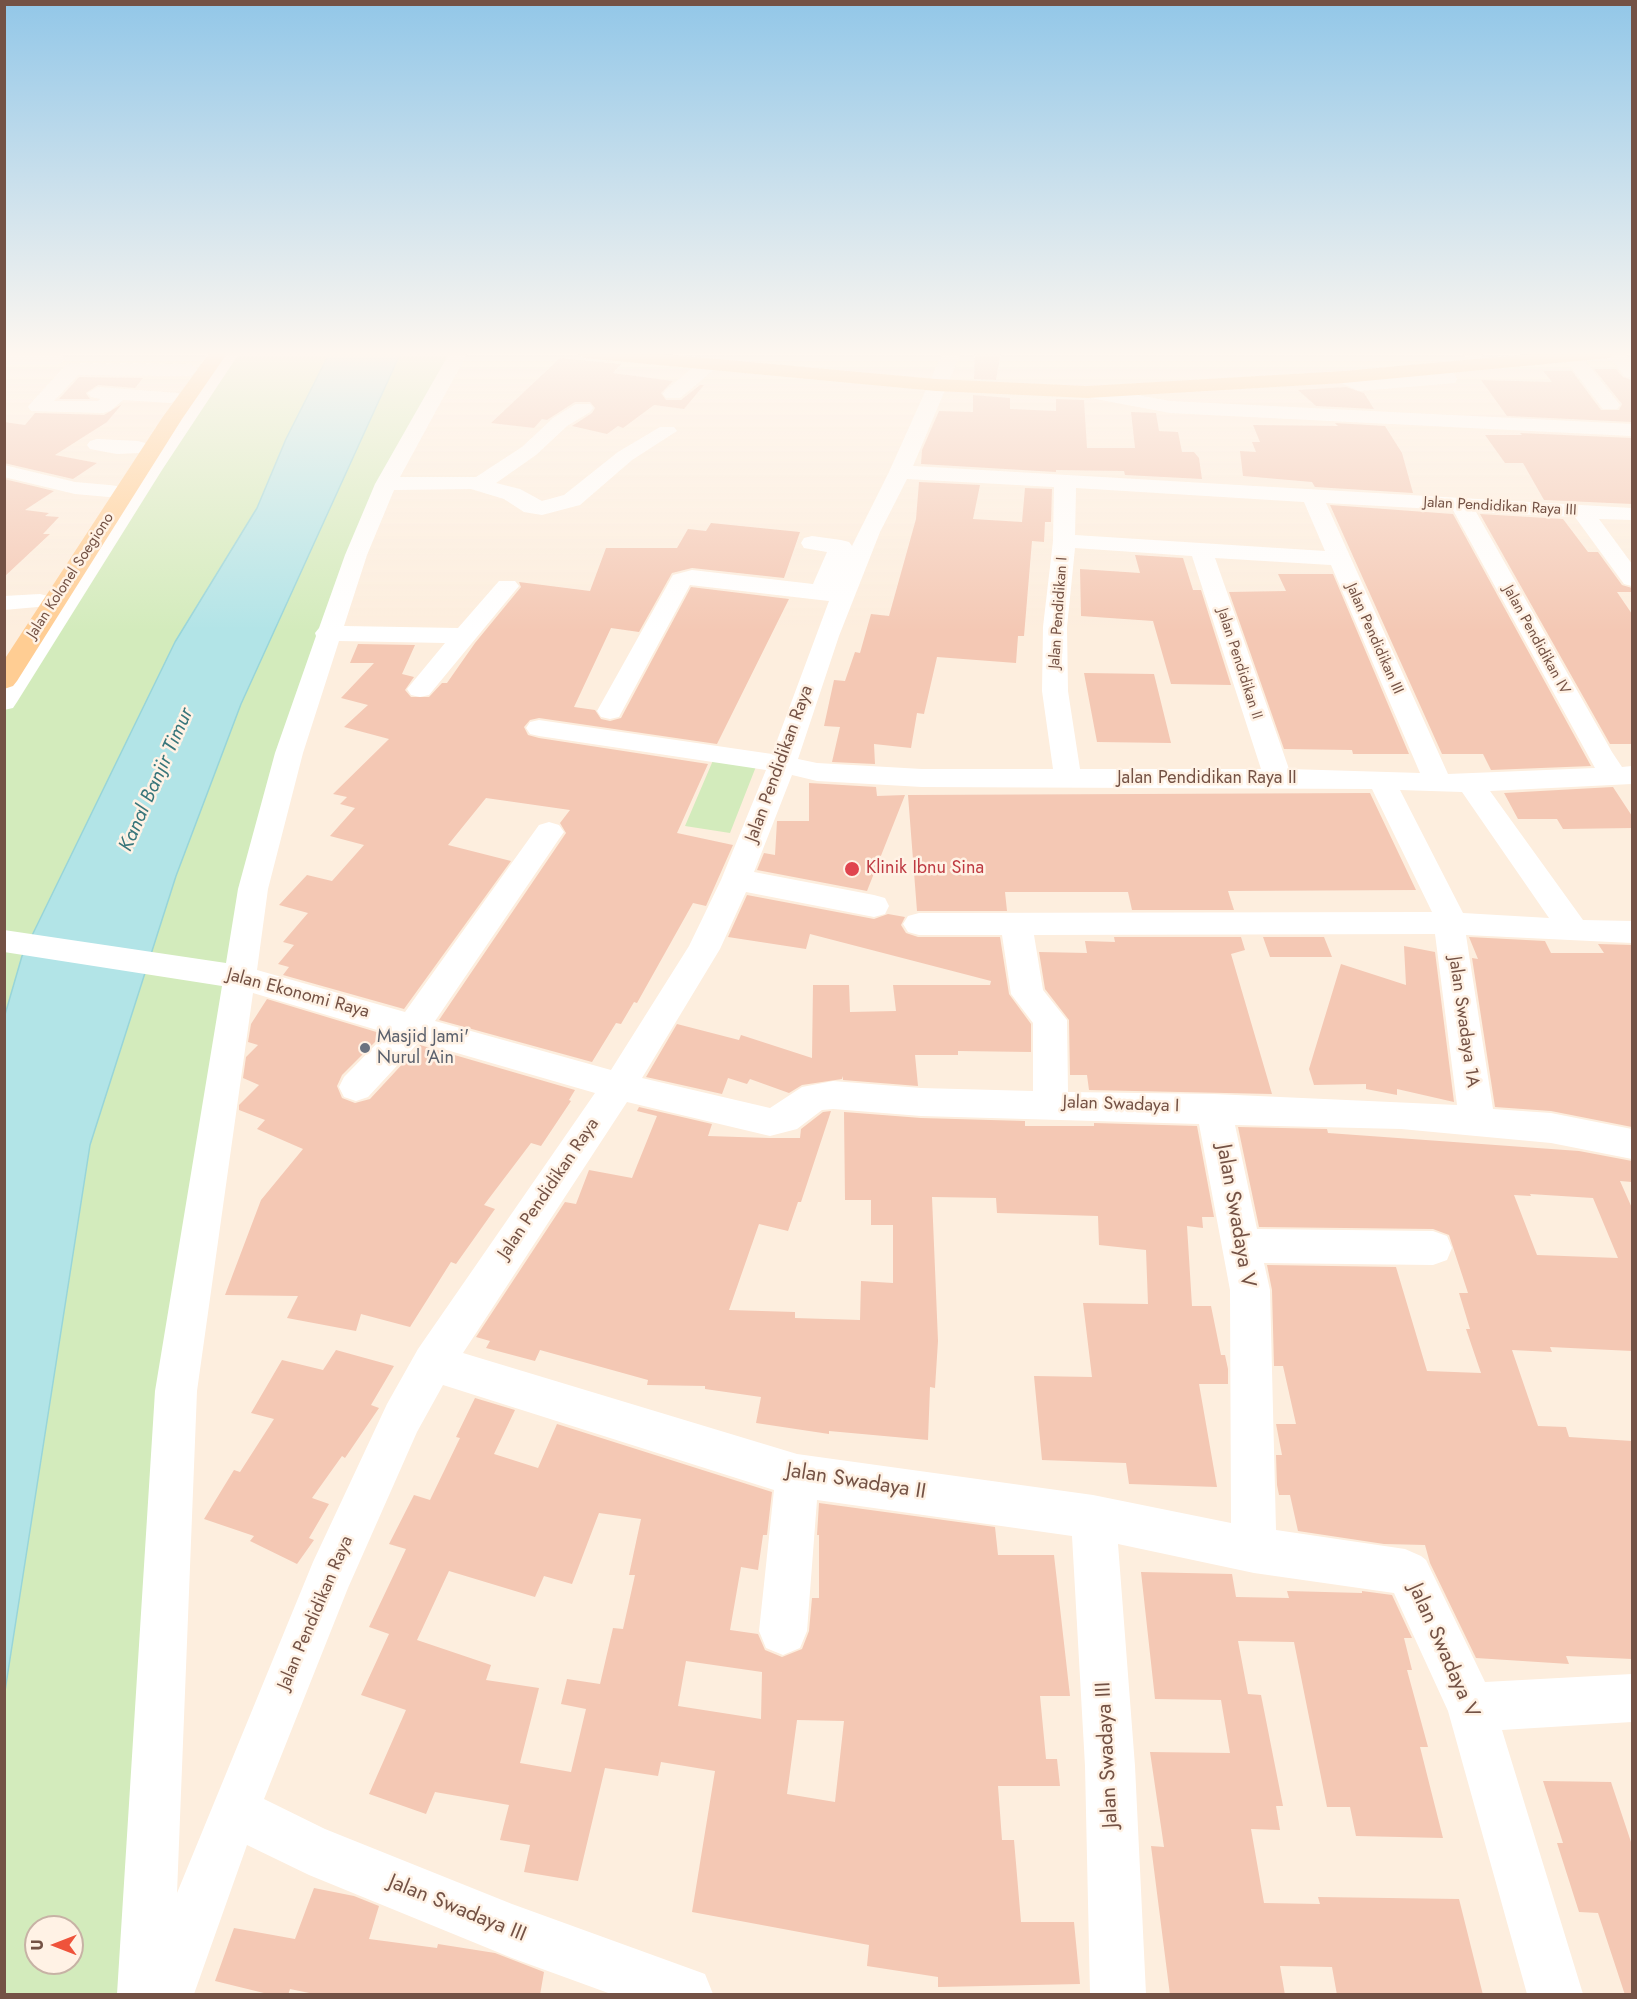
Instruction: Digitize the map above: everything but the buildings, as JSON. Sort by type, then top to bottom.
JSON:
[{"type":"main road","name":"Jalan Kolonel Soegiono","points":[[4,681],[155,445]]},
{"type":"main road","name":"Jalan Kolonel Soegiono","points":[[4,654],[138,447]]},
{"type":"street","points":[[100,445],[117,448],[138,447]]},
{"type":"street","points":[[4,702],[168,445]]},
{"type":"street","points":[[145,1995],[176,1391],[227,974],[256,878],[289,753],[327,633],[386,484],[407,445]]},
{"type":"street","points":[[478,485],[535,445]]},
{"type":"street","points":[[386,484],[478,485],[512,494],[536,508],[567,503],[625,456],[643,445]]},
{"type":"street","name":"Jalan Pendidikan Raya","points":[[166,1995],[234,1811],[329,1578],[402,1418],[433,1363],[619,1086],[704,949],[736,880],[782,765],[832,594],[852,548],[900,472],[911,445]]},
{"type":"street","points":[[4,471],[75,488],[109,491]]},
{"type":"street","name":"Jalan Pendidikan Raya III","points":[[900,472],[1632,514]]},
{"type":"street","name":"Jalan Pendidikan I","points":[[1065,483],[1064,540],[1055,627],[1055,691],[1068,779]]},
{"type":"street","name":"Jalan Pendidikan III","points":[[1312,496],[1438,782]]},
{"type":"street","name":"Jalan Pendidikan IV","points":[[1461,505],[1598,752],[1623,775]]},
{"type":"street","points":[[1582,511],[1632,579]]},
{"type":"street","points":[[1064,540],[1339,559]]},
{"type":"street","points":[[812,543],[852,548]]},
{"type":"street","name":"Jalan Pendidikan II","points":[[1201,549],[1278,778]]},
{"type":"street","points":[[610,711],[681,580],[692,577],[832,594]]},
{"type":"street","points":[[420,689],[507,586]]},
{"type":"street","points":[[4,603],[40,601]]},
{"type":"street","points":[[327,633],[463,636]]},
{"type":"street","name":"Jalan Pendidikan Raya II","points":[[539,728],[752,758],[817,772],[912,777],[1278,778],[1470,783],[1623,775]]},
{"type":"street","name":"Jalan Swadaya 1A","points":[[1381,780],[1447,910],[1477,1121]]},
{"type":"street","points":[[1470,783],[1574,931]]},
{"type":"street","points":[[356,1087],[414,1026],[549,832]]},
{"type":"street","points":[[736,880],[806,891],[874,906]]},
{"type":"street","points":[[1016,923],[1027,994],[1050,1020],[1051,1103]]},
{"type":"street","points":[[919,924],[1450,923],[1574,931],[1632,932]]},
{"type":"street","name":"Jalan Ekonomi Raya","points":[[4,941],[227,974],[619,1086]]},
{"type":"street","name":"Jalan Swadaya I","points":[[619,1086],[770,1122],[784,1119],[814,1097],[833,1095],[921,1101],[1401,1115],[1551,1128],[1632,1144]]},
{"type":"street","name":"Jalan Swadaya V","points":[[1215,1108],[1250,1290],[1254,1550],[1405,1572],[1410,1576],[1471,1707],[1555,1995]]},
{"type":"street","points":[[1241,1246],[1433,1248]]},
{"type":"street","name":"Jalan Swadaya II","points":[[433,1363],[797,1476],[1093,1517],[1254,1550]]},
{"type":"street","points":[[783,1631],[797,1476]]},
{"type":"street","name":"Jalan Swadaya III","points":[[1093,1517],[1110,1766],[1118,1995]]},
{"type":"street","points":[[1471,1707],[1632,1698]]},
{"type":"street","name":"Jalan Swadaya III","points":[[234,1811],[309,1849],[512,1931],[685,1995]]},
{"type":"green space","points":[[155,445],[407,445],[386,484],[327,633],[238,977],[176,1391],[145,1994],[5,1994],[4,681]]},
{"type":"green space","points":[[714,758],[757,764],[730,833],[685,826]]},
{"type":"water","name":"Kanal Banjir Timur","points":[[283,445],[359,445],[241,704],[176,876],[90,1145],[5,1691],[4,1018],[22,956],[175,642],[257,508]]},
{"type":"place","name":"Klinik Ibnu Sina","points":[[852,869]]},
{"type":"place","name":"Masjid Jami' Nurul 'Ain","points":[[365,1048]]}]
